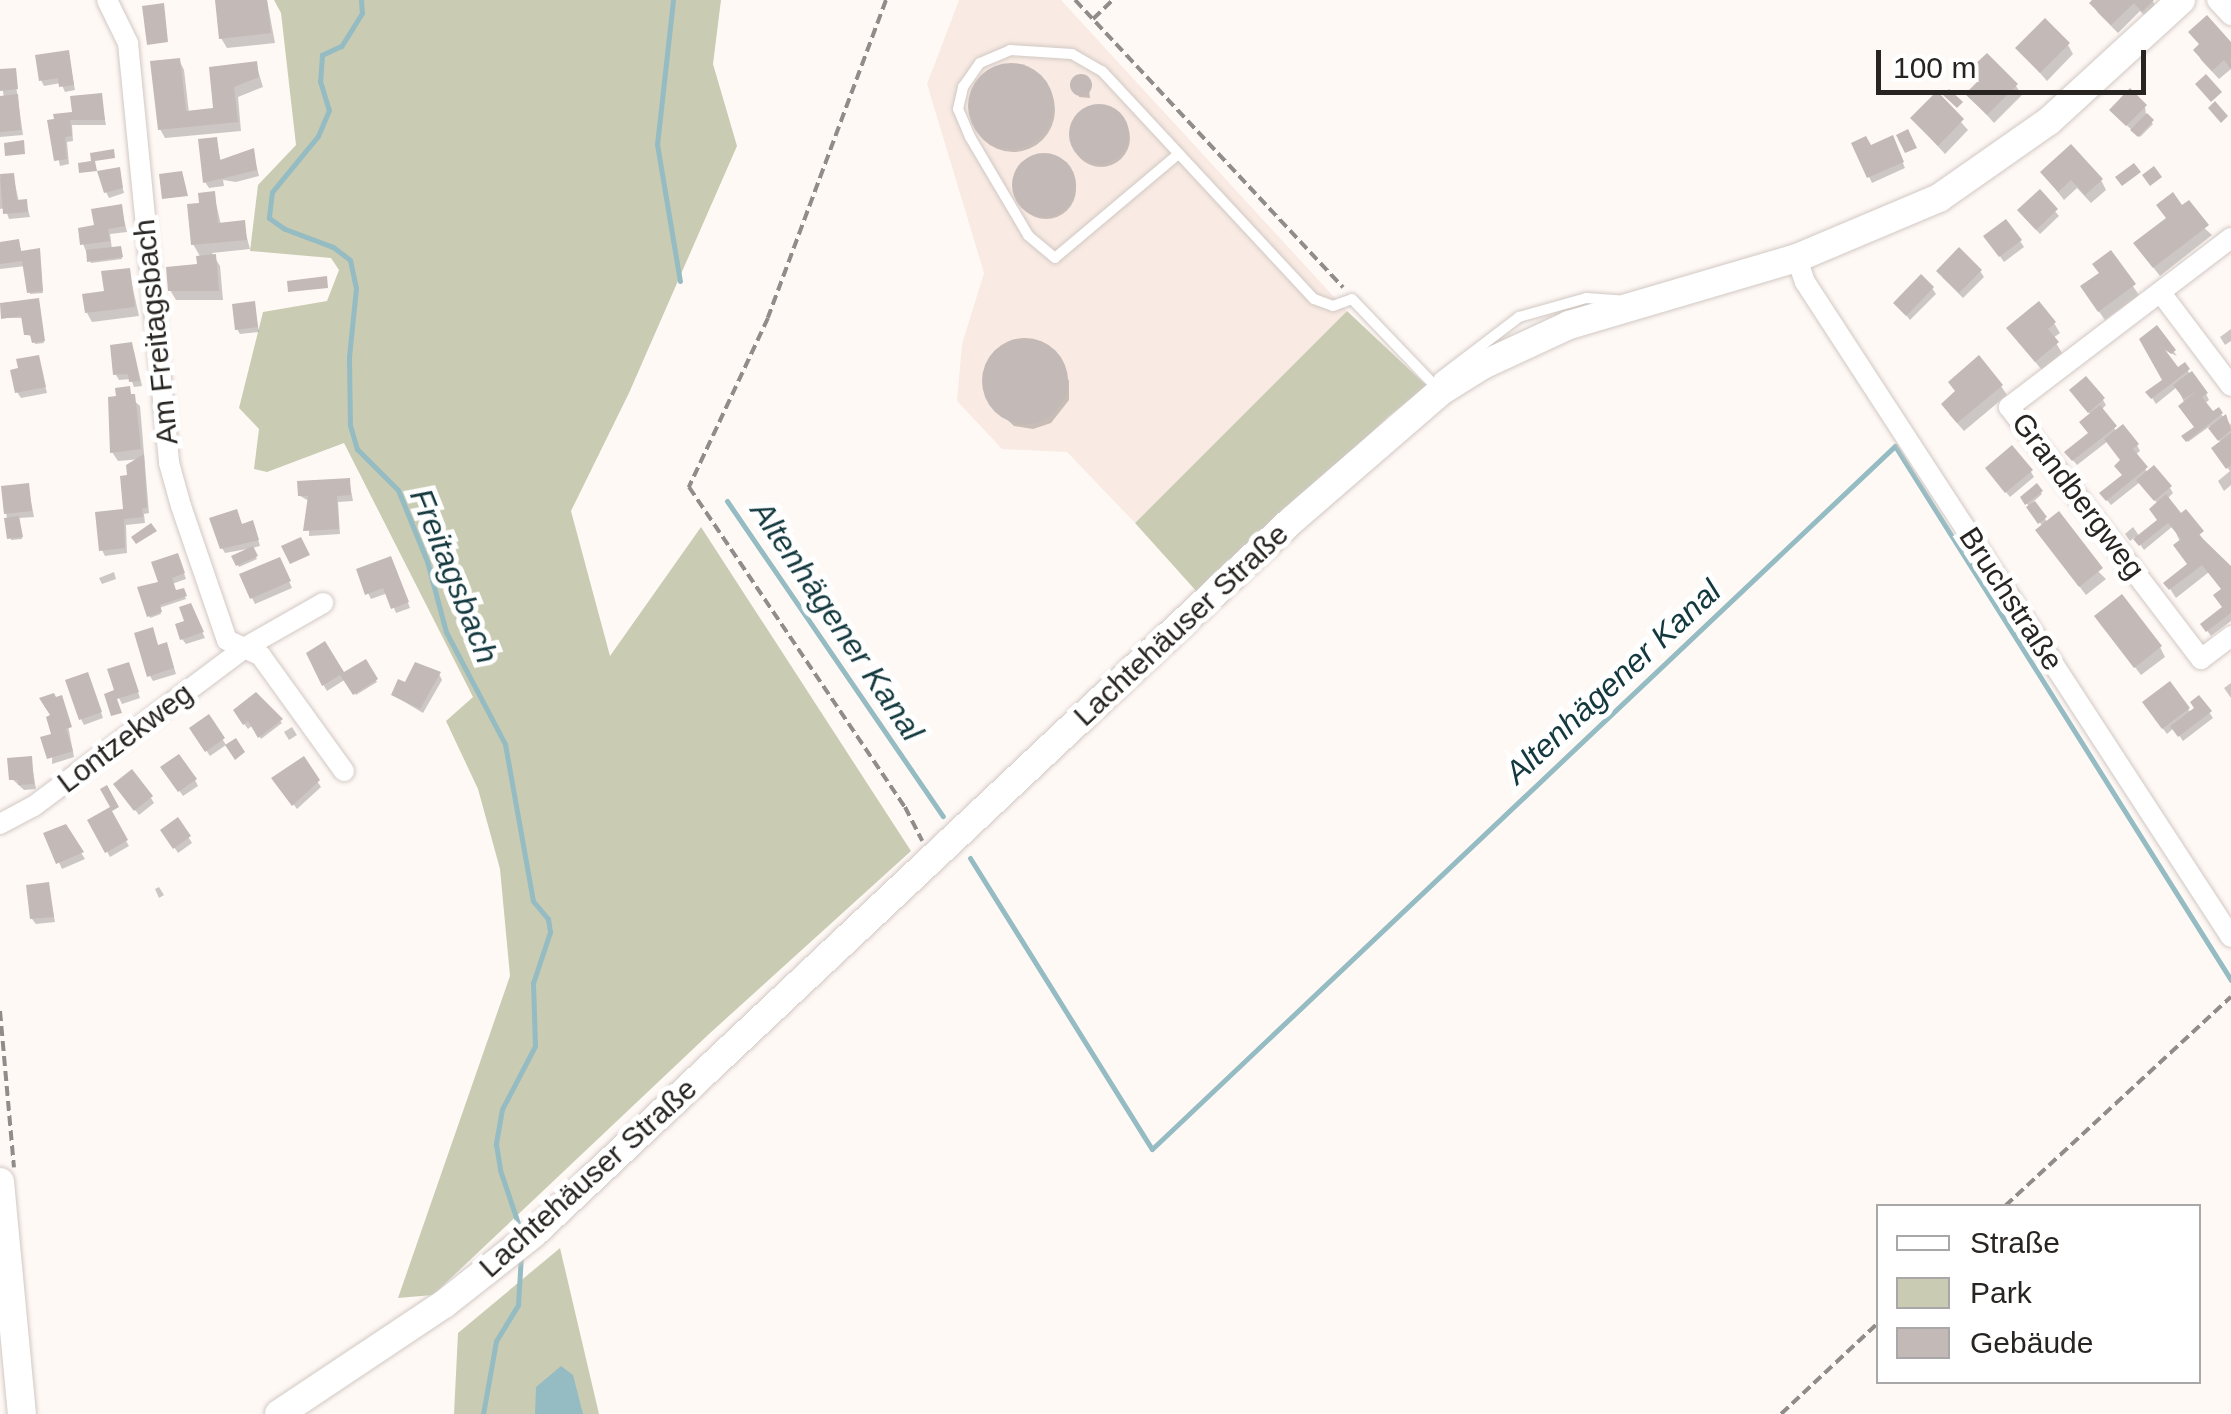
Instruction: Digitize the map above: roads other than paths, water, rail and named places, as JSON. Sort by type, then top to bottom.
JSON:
[{"type":"street","name":"Am Freitagsbach","points":[[107,0],[128,42],[169,463],[227,640],[246,647]]},
{"type":"street","name":"Lachtehäuser Straße","points":[[279,1414],[444,1304],[522,1243],[1437,387],[1525,343],[1644,301],[1797,258],[1909,213],[1967,181],[2049,121],[2181,0]]},
{"type":"street","points":[[2217,0],[2231,15]]},
{"type":"street","name":"Grandbergweg","points":[[2231,238],[2009,407],[2201,659],[2231,636]]},
{"type":"street","name":"Bruchstraße","points":[[1797,258],[1805,282],[2231,937]]},
{"type":"street","points":[[2161,293],[2231,386]]},
{"type":"street","name":"Lontzekweg","points":[[0,824],[34,806],[246,647],[323,603]]},
{"type":"street","points":[[246,647],[262,656],[344,771]]},
{"type":"street","points":[[0,1182],[22,1414]]},
{"type":"lane","points":[[1176,156],[1056,258],[1028,235],[970,137],[958,110],[963,87],[980,63],[1010,50],[1072,54],[1102,71],[1176,156],[1314,299],[1333,306],[1352,298],[1437,387]]},
{"type":"water","points":[[561,1366],[573,1375],[583,1414],[535,1414],[536,1387]]},
{"type":"waterway","name":"Freitagsbach","points":[[361,0],[362,13],[341,46],[322,55],[320,81],[329,110],[318,136],[272,192],[269,218],[285,229],[333,247],[350,260],[356,288],[349,357],[350,425],[357,449],[398,490],[427,561],[446,632],[505,744],[533,901],[548,919],[550,932],[533,983],[535,1046],[502,1109],[496,1144],[500,1170],[520,1229]]},
{"type":"waterway","name":"Altenhägener Kanal","points":[[673,0],[657,144],[680,281]]},
{"type":"waterway","name":"Altenhägener Kanal","points":[[970,858],[1152,1149],[1895,446],[2231,980]]},
{"type":"waterway","name":"Altenhägener Kanal","points":[[727,501],[943,816]]},
{"type":"waterway","name":"Freitagsbach","points":[[483,1414],[496,1341],[518,1305],[521,1255]]}]
